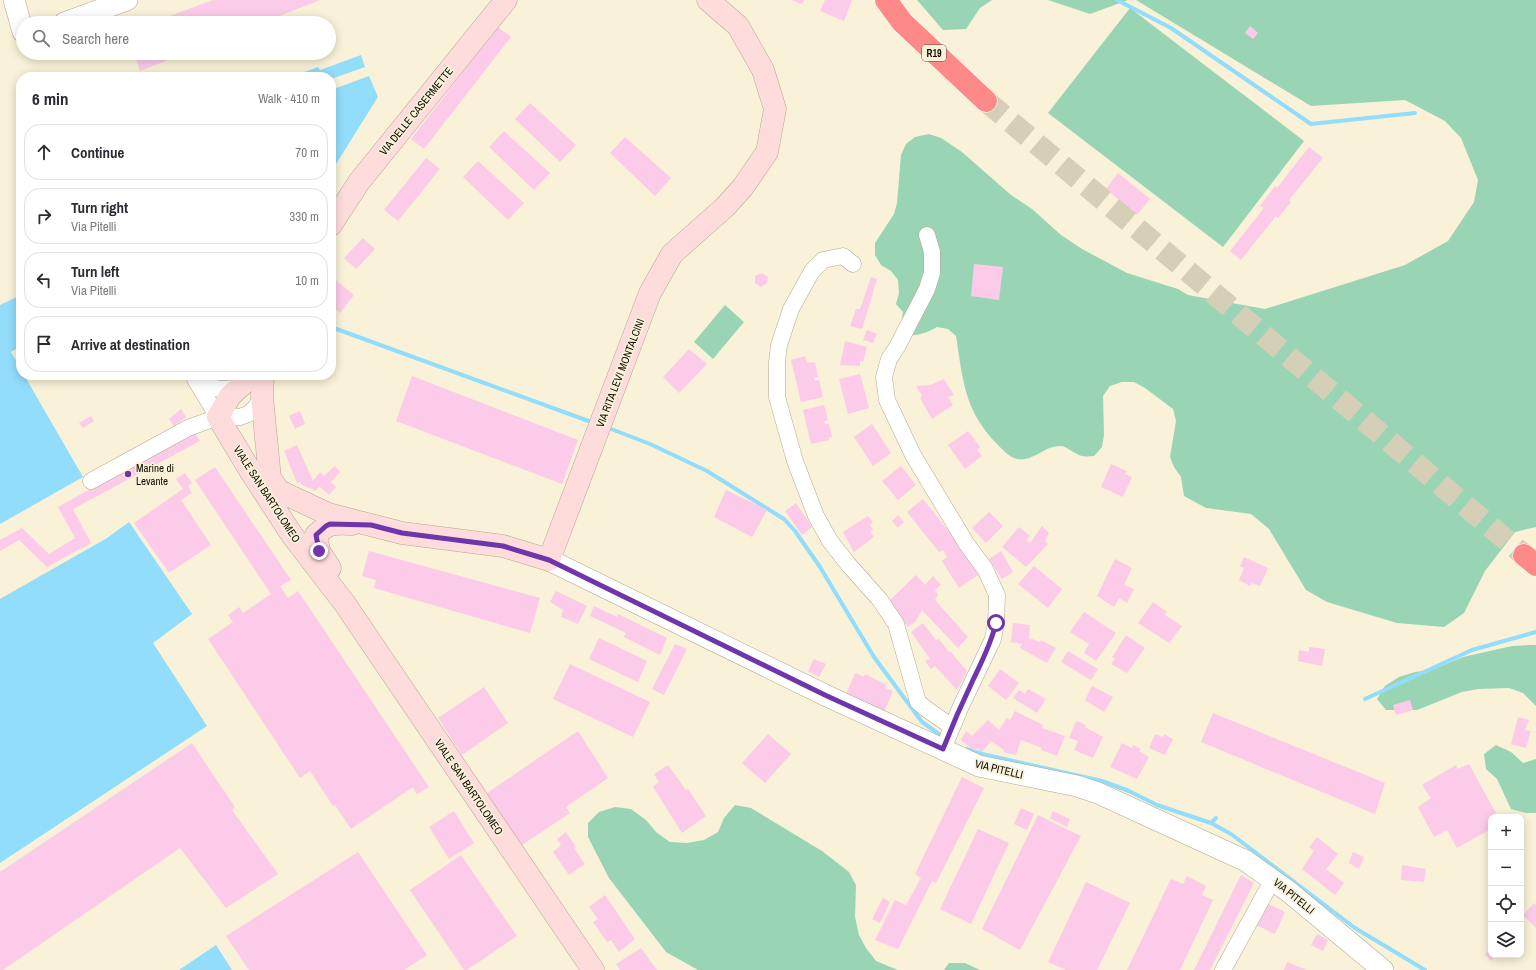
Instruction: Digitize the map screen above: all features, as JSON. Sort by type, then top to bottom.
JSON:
[{"type":"highway","name":"R19","points":[[886,0],[902,22],[986,101]]},
{"type":"main road","name":"VIA DELLE CASERMETTE","points":[[336,217],[359,182],[506,0]]},
{"type":"main road","name":"VIA RITA LEVI MONTALCINI","points":[[549,560],[650,293],[672,254],[725,207],[743,187],[767,152],[775,110],[764,70],[738,26],[708,0]]},
{"type":"main road","points":[[218,417],[230,396],[246,380]]},
{"type":"main road","points":[[262,397],[263,380]]},
{"type":"main road","name":"VIA PITELLI","points":[[262,397],[274,484],[328,514],[417,535],[503,546],[549,560]]},
{"type":"main road","name":"VIALE SAN BARTOLOMEO","points":[[218,417],[251,472],[292,535],[345,604],[593,970]]},
{"type":"main road","name":"VIA PITELLI","points":[[319,551],[316,535],[330,524],[371,525]]},
{"type":"main road","name":"VIALE SAN BARTOLOMEO","points":[[319,551],[347,593],[349,599],[345,604]]},
{"type":"street","points":[[14,0],[18,16]]},
{"type":"street","points":[[83,16],[127,0]]},
{"type":"street","points":[[853,264],[843,256],[823,260],[812,271],[803,286],[791,309],[779,345],[776,362],[776,397],[795,461],[816,516],[830,541],[880,600],[896,624],[918,702],[925,708],[947,739],[993,639],[996,623],[997,595],[985,569],[966,542],[913,455],[887,400],[884,377],[888,359],[897,347],[927,289],[932,273],[932,252],[927,235]]},
{"type":"street","name":"VIALE SAN BARTOLOMEO","points":[[196,380],[218,417]]},
{"type":"street","name":"VIALE SAN BARTOLOMEO","points":[[197,380],[214,389],[223,390],[246,380]]},
{"type":"street","points":[[92,480],[188,428],[218,417],[240,417],[248,414],[255,408],[262,397]]},
{"type":"street","name":"VIA PITELLI","points":[[549,560],[827,696],[947,739],[979,766],[1076,786],[1098,793],[1246,861],[1273,879],[1383,970]]},
{"type":"street","points":[[1222,970],[1273,879]]},
{"type":"green space","points":[[917,0],[992,0],[980,8],[966,29],[943,30]]},
{"type":"green space","points":[[1048,0],[1128,0],[1090,14]]},
{"type":"green space","points":[[1136,0],[1536,0],[1536,527],[1515,532],[1485,571],[1464,613],[1444,627],[1397,623],[1327,602],[1306,590],[1269,529],[1251,514],[1206,508],[1184,496],[1181,477],[1174,467],[1170,457],[1176,421],[1173,409],[1145,388],[1134,382],[1122,382],[1110,386],[1103,396],[1104,435],[1102,447],[1094,456],[1082,456],[1060,446],[1049,448],[1028,458],[1017,459],[1011,457],[998,445],[978,420],[963,381],[956,336],[948,329],[937,327],[921,334],[903,335],[901,324],[903,312],[896,304],[899,293],[898,280],[891,271],[881,265],[875,255],[875,243],[894,214],[897,203],[901,155],[906,144],[915,137],[929,134],[941,138],[962,152],[1011,195],[1032,209],[1061,235],[1082,249],[1127,273],[1178,289],[1188,295],[1265,309],[1405,265],[1448,241],[1474,202],[1478,180],[1461,138],[1445,121],[1405,100],[1311,106]]},
{"type":"green space","points":[[1130,8],[1304,141],[1223,247],[1048,113]]},
{"type":"green space","points":[[725,305],[744,322],[713,359],[694,342]]},
{"type":"green space","points":[[1536,645],[1536,706],[1523,693],[1509,688],[1478,689],[1462,692],[1417,710],[1386,710],[1377,699],[1385,686],[1399,677],[1415,672],[1432,670],[1463,657],[1512,646]]},
{"type":"green space","points":[[1496,745],[1511,752],[1523,763],[1536,759],[1536,813],[1526,813],[1511,809],[1497,779],[1486,769],[1484,754]]},
{"type":"green space","points":[[735,805],[751,808],[822,851],[849,872],[856,885],[855,917],[859,935],[866,948],[876,961],[898,970],[698,970],[666,952],[609,878],[588,837],[588,823],[599,812],[615,807],[631,809],[646,820],[656,832],[670,842],[687,843],[704,840],[718,832],[724,818]]},
{"type":"green space","points":[[949,963],[965,963],[980,970],[944,970]]},
{"type":"water","points":[[361,55],[365,67],[336,77],[336,72],[304,72],[318,67],[320,70]]},
{"type":"water","points":[[369,76],[378,97],[336,164],[336,88]]},
{"type":"water","points":[[16,297],[16,349],[11,352],[16,360],[16,380],[27,380],[83,477],[0,524],[0,305]]},
{"type":"water","points":[[129,522],[192,614],[153,643],[207,726],[0,863],[0,599],[107,538]]},
{"type":"water","points":[[216,945],[232,970],[179,970]]},
{"type":"building","points":[[213,0],[320,0],[280,16],[170,16]]},
{"type":"building","points":[[791,0],[804,0],[802,4]]},
{"type":"building","points":[[825,0],[852,0],[844,21],[820,11]]},
{"type":"building","points":[[1250,26],[1258,33],[1253,39],[1245,33]]},
{"type":"building","points":[[498,27],[511,37],[424,149],[411,139]]},
{"type":"building","points":[[136,60],[168,60],[140,71]]},
{"type":"building","points":[[530,103],[576,145],[560,162],[515,119]]},
{"type":"building","points":[[504,131],[550,173],[534,190],[489,147]]},
{"type":"building","points":[[625,137],[671,178],[655,196],[610,153]]},
{"type":"building","points":[[1309,147],[1323,158],[1289,200],[1291,202],[1278,218],[1276,216],[1241,260],[1230,251],[1264,208],[1260,206],[1275,186],[1277,188]]},
{"type":"building","points":[[426,158],[440,169],[398,221],[384,210]]},
{"type":"building","points":[[478,161],[524,203],[508,220],[463,177]]},
{"type":"building","points":[[1118,173],[1150,199],[1137,215],[1106,189]]},
{"type":"building","points":[[363,238],[375,249],[356,269],[344,258]]},
{"type":"building","points":[[974,264],[1003,267],[999,300],[971,296]]},
{"type":"building","points":[[762,273],[768,277],[767,283],[761,287],[755,283],[755,276]]},
{"type":"building","points":[[871,277],[877,279],[862,329],[850,326],[856,309],[860,309]]},
{"type":"building","points":[[336,280],[354,295],[340,313],[336,310]]},
{"type":"building","points":[[867,330],[877,334],[873,343],[863,340]]},
{"type":"building","points":[[845,341],[867,347],[863,362],[860,361],[860,366],[840,365]]},
{"type":"building","points":[[689,349],[707,364],[679,393],[663,377]]},
{"type":"building","points":[[805,356],[807,363],[815,362],[818,377],[814,378],[815,381],[819,380],[823,397],[801,402],[791,360]]},
{"type":"building","points":[[860,374],[869,408],[848,414],[839,379]]},
{"type":"building","points":[[412,376],[578,440],[562,484],[396,421]]},
{"type":"building","points":[[944,379],[954,395],[948,397],[953,405],[932,419],[920,398],[922,396],[916,386],[930,385]]},
{"type":"building","points":[[824,405],[828,420],[824,421],[825,424],[829,424],[832,437],[828,438],[829,440],[811,444],[803,410]]},
{"type":"building","points":[[181,409],[186,417],[174,426],[169,419]]},
{"type":"building","points":[[300,411],[305,424],[295,429],[289,416]]},
{"type":"building","points":[[91,416],[94,421],[83,428],[79,423]]},
{"type":"building","points":[[872,424],[891,453],[873,466],[854,437]]},
{"type":"building","name":"Marine di Levante","points":[[194,431],[200,441],[73,509],[91,543],[47,567],[19,540],[0,551],[0,540],[22,528],[49,554],[75,538],[58,507]]},
{"type":"building","points":[[968,431],[980,447],[977,450],[982,456],[965,469],[948,445]]},
{"type":"building","points":[[297,445],[313,481],[320,472],[324,476],[335,466],[340,472],[331,482],[336,487],[329,495],[319,486],[316,491],[302,485],[300,482],[297,483],[284,451]]},
{"type":"building","points":[[1111,464],[1127,471],[1125,474],[1132,477],[1123,497],[1101,487]]},
{"type":"building","points":[[901,466],[916,485],[898,500],[882,481]]},
{"type":"building","points":[[215,467],[291,580],[280,586],[288,598],[298,591],[429,787],[417,794],[413,787],[351,829],[335,805],[333,806],[310,771],[300,778],[208,639],[233,622],[228,615],[239,607],[243,613],[271,594],[195,480]]},
{"type":"building","points":[[185,473],[192,483],[188,486],[192,493],[181,500],[211,545],[169,573],[134,523],[183,489],[176,479]]},
{"type":"building","points":[[726,490],[767,510],[752,537],[714,517]]},
{"type":"building","points":[[923,499],[962,548],[978,575],[959,588],[942,561],[947,557],[943,550],[939,552],[907,512]]},
{"type":"building","points":[[796,503],[812,527],[802,535],[785,511]]},
{"type":"building","points":[[989,512],[1003,526],[986,543],[972,528]]},
{"type":"building","points":[[898,515],[904,522],[898,528],[892,521]]},
{"type":"building","points":[[868,516],[873,522],[870,525],[873,530],[870,531],[874,537],[854,552],[843,532]]},
{"type":"building","points":[[1042,526],[1049,533],[1045,541],[1048,544],[1026,567],[1002,547],[1019,527],[1030,536],[1026,540],[1030,543]]},
{"type":"building","points":[[369,551],[540,598],[530,633],[374,588],[376,580],[362,576]]},
{"type":"building","points":[[1001,551],[1013,572],[1002,579],[989,559]]},
{"type":"building","points":[[1244,557],[1268,568],[1260,586],[1252,583],[1250,586],[1239,580],[1244,568],[1240,566]]},
{"type":"building","points":[[1115,559],[1132,568],[1124,585],[1134,589],[1127,603],[1119,598],[1114,607],[1097,596]]},
{"type":"building","points":[[1034,566],[1062,589],[1048,608],[1018,584]]},
{"type":"building","points":[[916,575],[925,585],[933,576],[941,585],[935,590],[938,595],[935,600],[968,637],[958,648],[922,610],[916,621],[908,627],[888,602]]},
{"type":"building","points":[[556,591],[587,606],[578,624],[561,617],[563,610],[550,602]]},
{"type":"building","points":[[1153,602],[1167,612],[1165,615],[1182,626],[1169,643],[1138,623]]},
{"type":"building","points":[[594,606],[617,617],[618,614],[667,638],[660,655],[624,637],[626,633],[590,616]]},
{"type":"building","points":[[1084,612],[1116,633],[1096,661],[1084,653],[1089,644],[1070,632]]},
{"type":"building","points":[[923,623],[936,640],[939,639],[967,671],[957,690],[935,666],[931,669],[925,661],[930,659],[911,632]]},
{"type":"building","points":[[1013,623],[1030,625],[1029,638],[1040,642],[1041,640],[1056,648],[1047,663],[1020,648],[1022,644],[1011,642]]},
{"type":"building","points":[[1126,635],[1145,648],[1127,673],[1111,664],[1115,659],[1112,657]]},
{"type":"building","points":[[599,638],[647,661],[638,682],[589,659]]},
{"type":"building","points":[[675,644],[687,649],[664,695],[652,689]]},
{"type":"building","points":[[1309,647],[1325,649],[1322,666],[1298,661],[1299,650],[1309,652]]},
{"type":"building","points":[[1068,651],[1098,669],[1091,680],[1061,662]]},
{"type":"building","points":[[814,659],[826,664],[819,677],[808,671]]},
{"type":"building","points":[[570,664],[650,702],[633,737],[553,699]]},
{"type":"building","points":[[1000,669],[1019,683],[1006,700],[988,686]]},
{"type":"building","points":[[855,673],[864,677],[865,674],[887,685],[885,688],[893,691],[884,712],[846,694]]},
{"type":"building","points":[[1092,686],[1113,697],[1104,712],[1085,700]]},
{"type":"building","points":[[484,687],[508,723],[462,755],[438,718]]},
{"type":"building","points":[[1028,689],[1046,699],[1037,713],[1013,698],[1019,690],[1025,694]]},
{"type":"building","points":[[1410,700],[1413,710],[1396,715],[1393,705]]},
{"type":"building","points":[[1015,711],[1043,725],[1042,728],[1065,736],[1057,756],[1041,750],[1042,748],[1021,740],[1016,755],[1003,752],[1004,750],[991,741],[982,752],[977,748],[975,751],[961,740],[966,731],[972,736],[988,720],[999,730],[1007,718],[1010,720]]},
{"type":"building","points":[[1213,713],[1385,783],[1375,814],[1201,742]]},
{"type":"building","points":[[1518,717],[1529,720],[1525,730],[1531,731],[1526,748],[1511,744]]},
{"type":"building","points":[[1076,721],[1086,725],[1085,727],[1103,737],[1093,758],[1074,750],[1078,741],[1069,738]]},
{"type":"building","points":[[578,731],[608,778],[566,807],[570,813],[522,845],[487,793]]},
{"type":"building","points":[[768,734],[791,754],[765,783],[742,763]]},
{"type":"building","points":[[1155,734],[1163,737],[1164,734],[1173,739],[1165,755],[1149,748]]},
{"type":"building","points":[[192,743],[235,807],[232,810],[278,874],[226,908],[180,848],[3,970],[0,970],[0,872]]},
{"type":"building","points":[[1122,743],[1132,748],[1133,745],[1141,749],[1139,751],[1149,757],[1137,779],[1110,767]]},
{"type":"building","points":[[1469,764],[1496,814],[1488,814],[1488,831],[1457,848],[1447,830],[1434,837],[1418,807],[1431,798],[1422,785],[1456,765],[1458,769]]},
{"type":"building","points":[[668,765],[686,790],[688,789],[706,816],[682,833],[653,787],[659,782],[654,774]]},
{"type":"building","points":[[962,777],[984,788],[936,883],[932,881],[898,949],[875,940],[895,900],[906,905],[921,878],[915,874]]},
{"type":"building","points":[[1021,808],[1034,814],[1027,830],[1014,824]]},
{"type":"building","points":[[454,811],[474,843],[449,859],[429,827]]},
{"type":"building","points":[[1053,811],[1070,819],[1067,827],[1050,818]]},
{"type":"building","points":[[1038,815],[1081,836],[1020,950],[982,929]]},
{"type":"building","points":[[978,829],[1009,843],[971,924],[940,909]]},
{"type":"building","points":[[566,832],[576,847],[574,848],[585,864],[569,875],[553,852],[561,845],[557,839]]},
{"type":"building","points":[[1317,837],[1338,854],[1326,869],[1344,883],[1335,895],[1302,869],[1314,851],[1309,847]]},
{"type":"building","points":[[358,852],[427,955],[404,970],[249,970],[226,936]]},
{"type":"building","points":[[1353,852],[1364,857],[1359,869],[1349,863]]},
{"type":"building","points":[[461,855],[517,936],[467,970],[464,970],[410,890]]},
{"type":"building","points":[[1402,865],[1426,869],[1424,882],[1401,880]]},
{"type":"building","points":[[1241,875],[1254,883],[1210,970],[1194,970]]},
{"type":"building","points":[[1187,876],[1206,886],[1202,895],[1213,900],[1180,970],[1127,970],[1171,879],[1183,884]]},
{"type":"building","points":[[1086,882],[1130,903],[1097,970],[1066,970],[1048,962]]},
{"type":"building","points":[[605,895],[635,939],[619,952],[611,940],[607,942],[593,922],[598,919],[589,907]]},
{"type":"building","points":[[883,898],[890,902],[880,923],[872,919]]},
{"type":"building","points":[[1264,902],[1285,912],[1275,934],[1254,924]]},
{"type":"building","points":[[1534,903],[1536,905],[1536,928],[1524,916],[1524,914]]},
{"type":"building","points":[[1317,934],[1328,940],[1323,951],[1311,945]]},
{"type":"building","points":[[641,948],[657,970],[620,970],[616,964]]},
{"type":"building","points":[[1488,950],[1488,958],[1485,954]]},
{"type":"building","points":[[1287,962],[1307,970],[1284,970]]},
{"type":"waterway","points":[[1117,0],[1171,28],[1311,124],[1415,113]]},
{"type":"waterway","points":[[336,329],[594,423]]},
{"type":"waterway","points":[[606,427],[650,444],[707,471],[784,519],[795,531],[820,567],[874,657],[922,722],[943,737]]},
{"type":"waterway","points":[[1365,699],[1472,650],[1536,632]]},
{"type":"waterway","points":[[967,749],[982,754],[1102,781],[1129,791],[1157,805],[1211,823],[1231,834],[1355,928],[1425,970]]},
{"type":"waterway","points":[[1211,823],[1216,818]]},
{"type":"tunnel","points":[[986,101],[1524,555]]},
{"type":"place","name":"Marine di Levante","points":[[128,474]]},
{"type":"route","points":[[319,551],[316,535],[330,524],[371,525],[425,537],[503,546],[533,554],[549,560],[827,696],[943,749],[961,706],[993,639],[996,623]]}]
